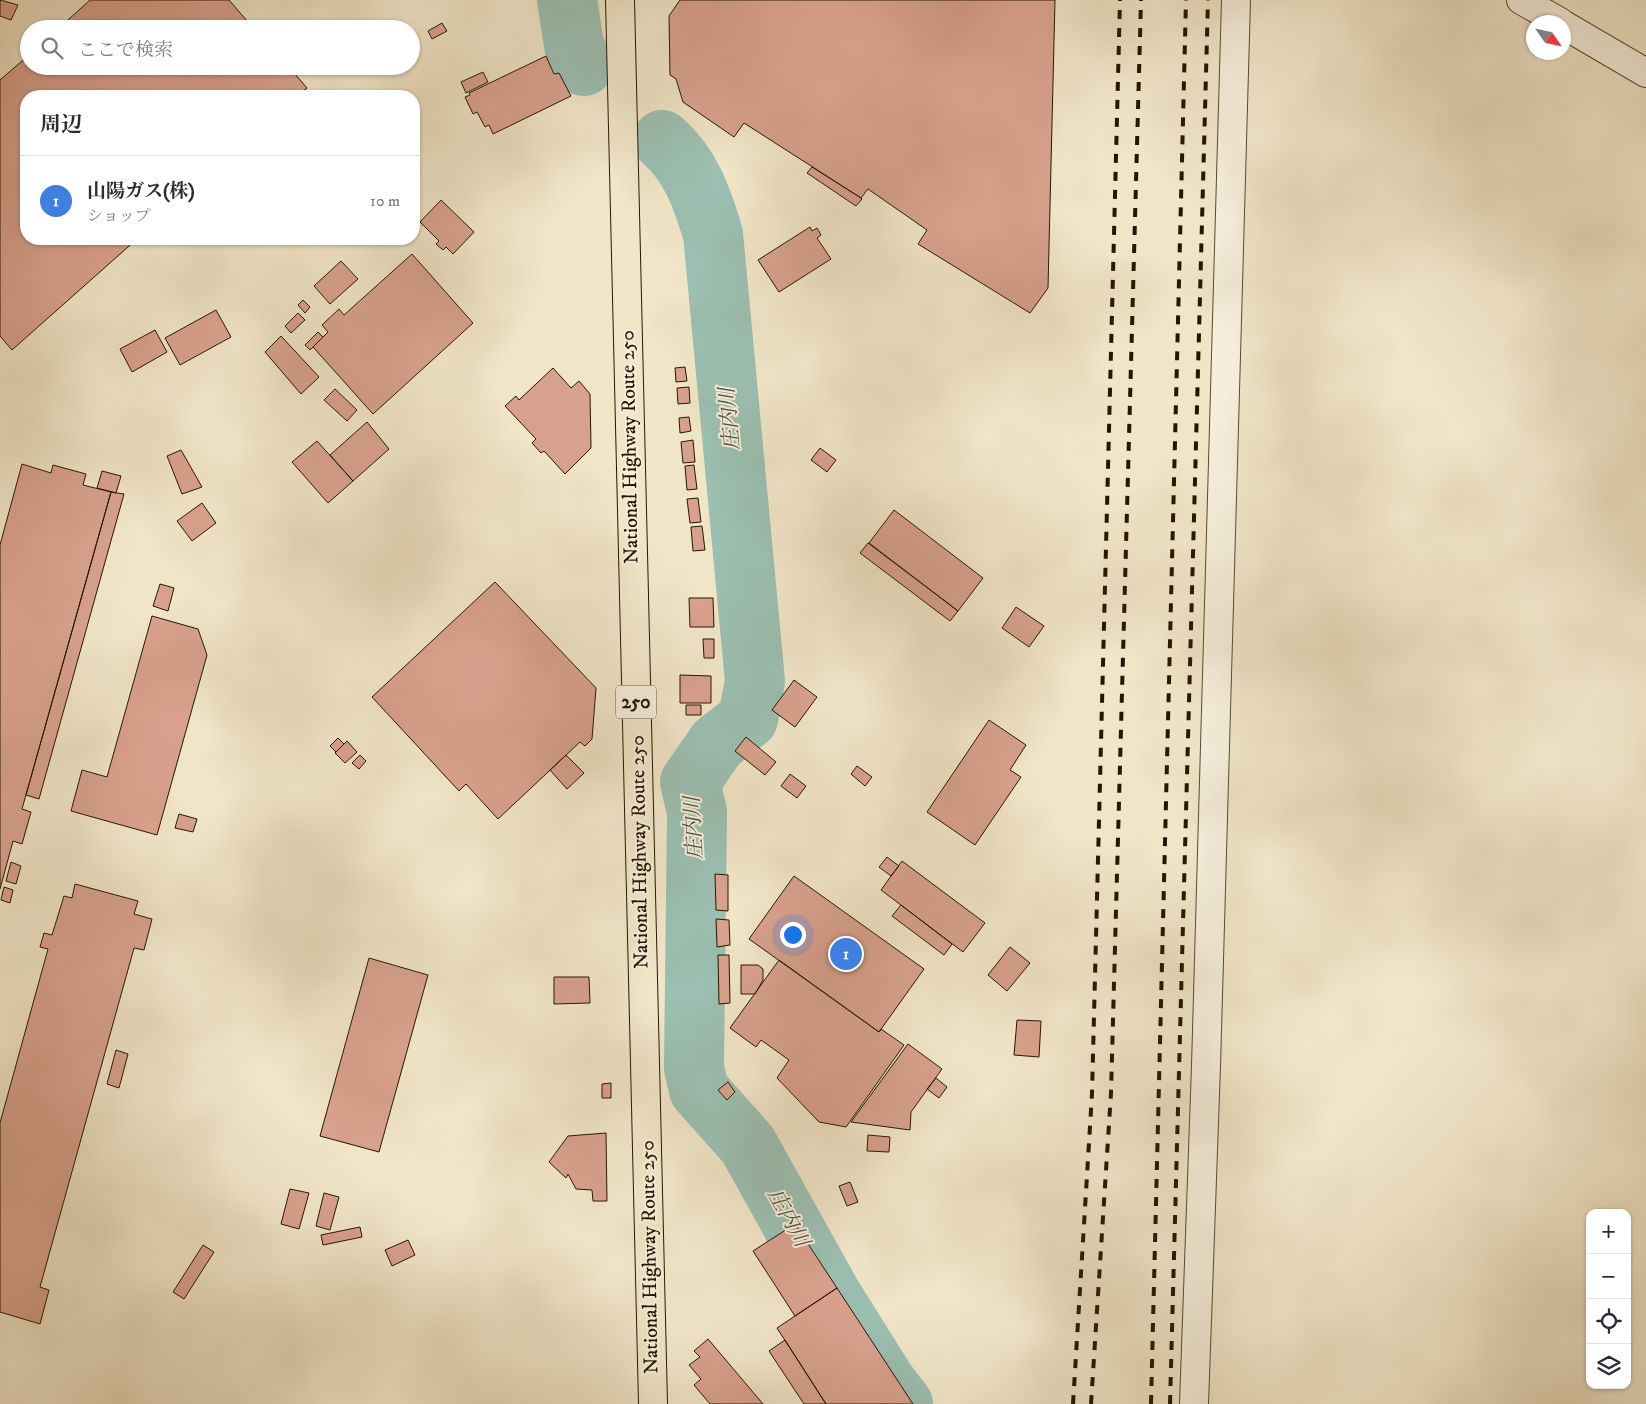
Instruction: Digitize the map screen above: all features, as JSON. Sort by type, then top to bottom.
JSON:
[{"type":"highway","name":"National Highway Route 250","points":[[620,0],[653,1404]]},
{"type":"street","points":[[1194,1404],[1207,1056],[1236,0]]},
{"type":"street","points":[[1521,0],[1548,15]]},
{"type":"street","points":[[1571,28],[1646,73]]},
{"type":"building","points":[[0,0],[18,5],[11,20],[0,16]]},
{"type":"building","points":[[90,0],[229,0],[246,20],[68,20]]},
{"type":"building","points":[[680,0],[1055,0],[1048,288],[1030,313],[918,244],[927,230],[868,189],[861,198],[744,123],[734,137],[683,102],[676,79],[670,75],[669,16]]},
{"type":"building","points":[[442,23],[447,31],[432,39],[428,31]]},
{"type":"building","points":[[546,56],[554,74],[559,73],[571,96],[493,134],[489,125],[485,127],[477,112],[473,114],[465,97],[470,95],[469,93]]},
{"type":"building","points":[[20,63],[20,75],[296,75],[307,88],[304,90],[20,90],[20,245],[130,245],[12,350],[0,336],[0,80]]},
{"type":"building","points":[[483,72],[488,82],[466,93],[461,82]]},
{"type":"building","points":[[812,167],[862,199],[856,206],[807,173]]},
{"type":"building","points":[[441,200],[474,232],[453,254],[446,247],[443,250],[436,244],[439,241],[420,222]]},
{"type":"building","points":[[810,227],[812,231],[817,228],[821,235],[817,238],[831,259],[779,292],[758,260]]},
{"type":"building","points":[[412,254],[473,323],[373,414],[313,347],[328,332],[322,325],[339,309],[344,315]]},
{"type":"building","points":[[341,261],[358,279],[330,304],[314,286]]},
{"type":"building","points":[[303,300],[310,307],[305,313],[298,305]]},
{"type":"building","points":[[216,310],[231,337],[180,365],[165,338]]},
{"type":"building","points":[[298,313],[305,320],[291,333],[285,326]]},
{"type":"building","points":[[155,330],[167,352],[132,372],[120,349]]},
{"type":"building","points":[[318,332],[323,337],[310,350],[305,345]]},
{"type":"building","points":[[281,336],[319,377],[301,394],[265,352]]},
{"type":"building","points":[[685,367],[687,381],[676,382],[675,368]]},
{"type":"building","points":[[553,368],[571,388],[579,381],[590,394],[591,448],[565,474],[544,451],[541,453],[532,443],[536,439],[505,406],[516,396],[519,400]]},
{"type":"building","points":[[689,387],[690,403],[678,404],[677,388]]},
{"type":"building","points":[[335,389],[357,410],[347,421],[324,400]]},
{"type":"building","points":[[689,417],[691,431],[680,433],[679,418]]},
{"type":"building","points":[[367,422],[389,449],[353,481],[330,455]]},
{"type":"building","points":[[693,440],[695,462],[683,463],[681,442]]},
{"type":"building","points":[[317,441],[353,481],[328,503],[292,462]]},
{"type":"building","points":[[820,448],[836,460],[827,472],[811,460]]},
{"type":"building","points":[[181,450],[202,487],[182,494],[167,456]]},
{"type":"building","points":[[22,464],[51,473],[53,465],[86,474],[83,485],[111,492],[22,809],[31,812],[22,844],[13,841],[0,889],[0,545]]},
{"type":"building","points":[[694,465],[697,489],[687,490],[685,466]]},
{"type":"building","points":[[102,471],[121,476],[116,493],[97,488]]},
{"type":"building","points":[[111,492],[124,494],[39,799],[26,795]]},
{"type":"building","points":[[698,498],[701,522],[690,523],[687,499]]},
{"type":"building","points":[[202,503],[216,523],[192,541],[177,521]]},
{"type":"building","points":[[894,510],[983,578],[958,611],[869,543]]},
{"type":"building","points":[[702,526],[705,550],[693,551],[691,527]]},
{"type":"building","points":[[868,543],[958,611],[950,621],[860,553]]},
{"type":"building","points":[[495,582],[596,688],[592,739],[585,746],[580,742],[498,819],[466,784],[459,791],[372,697]]},
{"type":"building","points":[[160,584],[174,588],[168,611],[153,606]]},
{"type":"building","points":[[689,598],[713,598],[714,627],[690,627]]},
{"type":"building","points":[[1016,607],[1044,626],[1029,647],[1002,628]]},
{"type":"building","points":[[152,616],[198,629],[207,655],[157,835],[71,811],[82,770],[107,777]]},
{"type":"building","points":[[703,639],[714,639],[714,658],[704,658]]},
{"type":"building","points":[[680,675],[711,676],[711,703],[680,703]]},
{"type":"building","points":[[794,680],[817,697],[795,727],[772,710]]},
{"type":"building","points":[[686,705],[701,705],[701,715],[686,715]]},
{"type":"building","points":[[989,720],[1026,745],[1010,770],[1021,777],[975,845],[927,812]]},
{"type":"building","points":[[746,737],[776,762],[765,775],[735,751]]},
{"type":"building","points":[[338,738],[344,744],[336,752],[330,746]]},
{"type":"building","points":[[347,741],[357,752],[345,763],[335,753]]},
{"type":"building","points":[[360,755],[366,761],[359,769],[352,763]]},
{"type":"building","points":[[566,755],[584,773],[567,789],[550,770]]},
{"type":"building","points":[[857,766],[872,777],[865,786],[851,774]]},
{"type":"building","points":[[790,774],[806,786],[797,798],[781,786]]},
{"type":"building","points":[[179,814],[197,819],[193,832],[175,828]]},
{"type":"building","points":[[887,857],[899,866],[891,876],[879,867]]},
{"type":"building","points":[[902,861],[985,923],[963,952],[881,890]]},
{"type":"building","points":[[11,862],[21,866],[16,884],[6,881]]},
{"type":"building","points":[[715,874],[728,875],[728,911],[716,910]]},
{"type":"building","points":[[794,876],[924,969],[879,1032],[749,939]]},
{"type":"building","points":[[75,884],[138,901],[134,914],[152,919],[144,950],[134,948],[40,1287],[49,1290],[40,1324],[0,1312],[0,1123],[48,949],[40,947],[44,933],[52,935],[64,896],[72,898]]},
{"type":"building","points":[[4,887],[13,890],[10,903],[1,900]]},
{"type":"building","points":[[901,905],[952,944],[944,955],[892,916]]},
{"type":"building","points":[[716,919],[729,920],[730,945],[717,947]]},
{"type":"building","points":[[1010,947],[1030,963],[1007,991],[988,975]]},
{"type":"building","points":[[718,955],[729,955],[730,1003],[719,1004]]},
{"type":"building","points":[[369,958],[428,975],[379,1152],[320,1136]]},
{"type":"building","points":[[779,960],[879,1032],[881,1029],[904,1045],[846,1127],[819,1122],[777,1078],[789,1060],[761,1040],[756,1047],[730,1028]]},
{"type":"building","points":[[741,965],[758,965],[763,969],[763,980],[755,994],[741,994]]},
{"type":"building","points":[[554,977],[589,977],[590,1003],[554,1004]]},
{"type":"building","points":[[1017,1020],[1041,1021],[1039,1057],[1014,1055]]},
{"type":"building","points":[[908,1044],[942,1069],[911,1112],[910,1130],[851,1122]]},
{"type":"building","points":[[116,1050],[128,1054],[119,1088],[107,1084]]},
{"type":"building","points":[[936,1078],[947,1087],[939,1098],[927,1089]]},
{"type":"building","points":[[728,1082],[735,1092],[727,1100],[718,1090]]},
{"type":"building","points":[[611,1083],[611,1098],[602,1098],[602,1084]]},
{"type":"building","points":[[606,1133],[607,1201],[593,1201],[592,1190],[576,1189],[568,1174],[566,1178],[549,1162],[568,1136]]},
{"type":"building","points":[[868,1135],[890,1137],[889,1152],[867,1151]]},
{"type":"building","points":[[850,1182],[858,1202],[847,1206],[839,1186]]},
{"type":"building","points":[[290,1189],[309,1193],[299,1229],[281,1224]]},
{"type":"building","points":[[324,1193],[339,1197],[330,1230],[316,1226]]},
{"type":"building","points":[[795,1224],[837,1288],[795,1316],[753,1251]]},
{"type":"building","points":[[360,1227],[362,1237],[323,1245],[321,1235]]},
{"type":"building","points":[[408,1240],[415,1255],[392,1266],[385,1250]]},
{"type":"building","points":[[203,1245],[214,1252],[184,1299],[173,1292]]},
{"type":"building","points":[[837,1288],[913,1404],[826,1404],[777,1328]]},
{"type":"building","points":[[708,1339],[763,1404],[710,1404],[694,1385],[701,1379],[689,1365],[700,1357],[694,1351]]},
{"type":"building","points":[[785,1340],[826,1404],[804,1404],[769,1351]]},
{"type":"waterway","name":"庄内川","points":[[567,0],[574,45],[584,66]]},
{"type":"waterway","name":"庄内川","points":[[662,140],[681,160],[688,171],[700,195],[713,234],[755,681],[748,719],[717,743],[690,782],[697,812],[694,1068],[699,1090],[748,1145],[832,1296],[886,1382],[903,1404]]},
{"type":"railway","points":[[1073,1404],[1092,1094],[1120,0]]},
{"type":"railway","points":[[1091,1404],[1111,1093],[1141,0]]},
{"type":"railway","points":[[1151,1404],[1186,0]]},
{"type":"railway","points":[[1170,1404],[1208,0]]},
{"type":"place","name":"山陽ガス(株)","points":[[846,954]]}]
